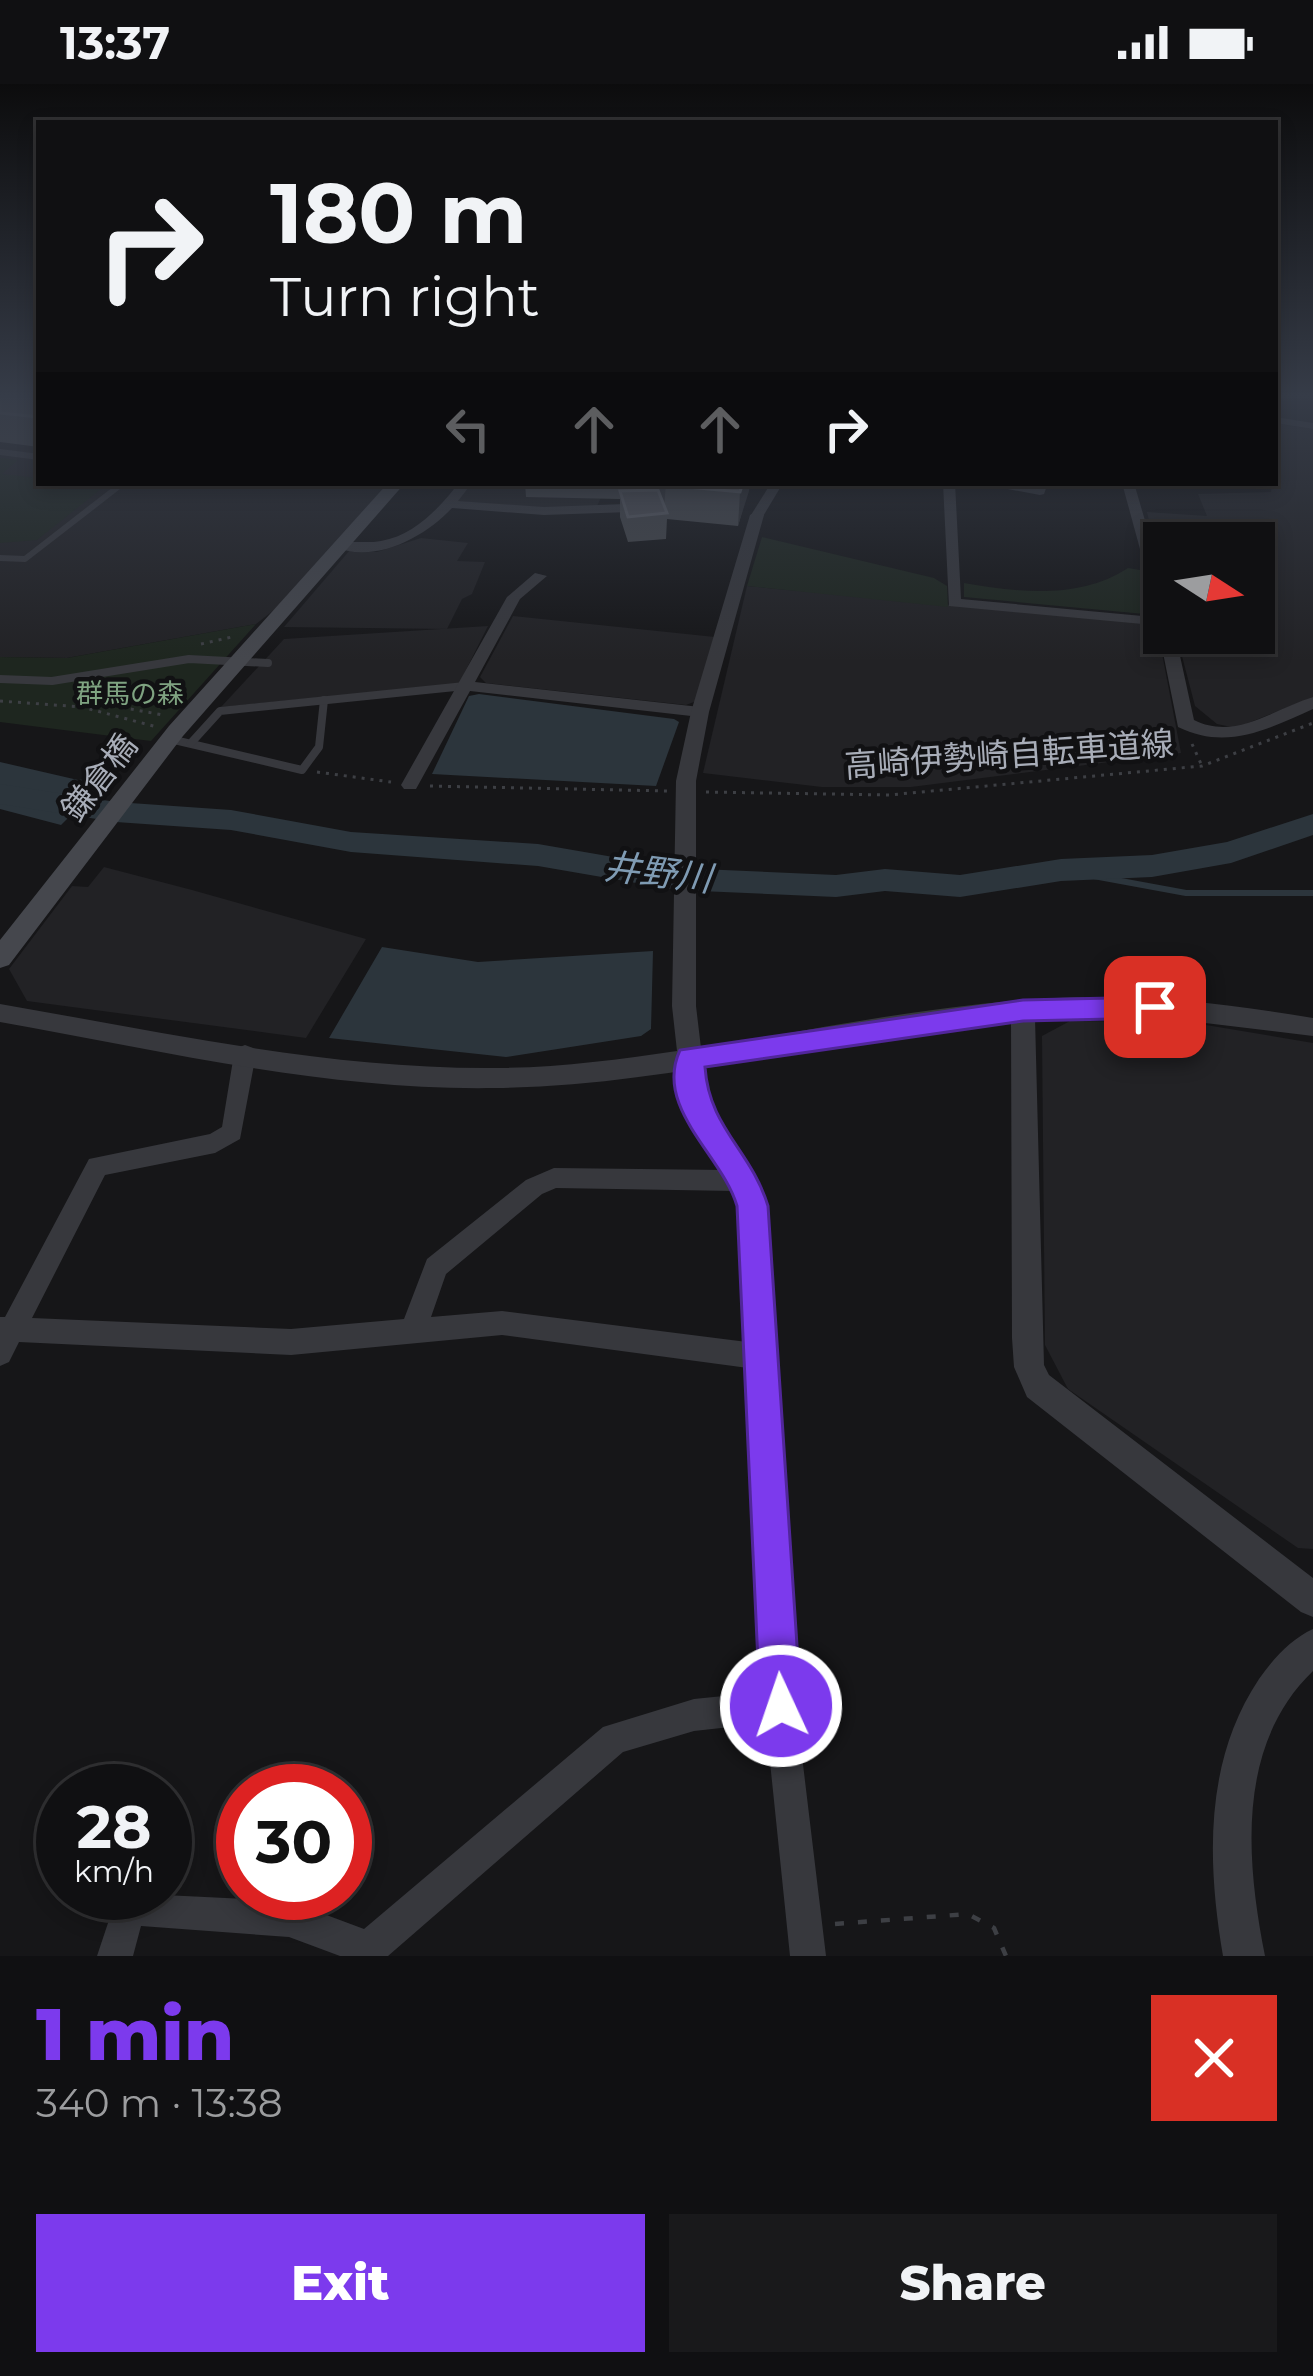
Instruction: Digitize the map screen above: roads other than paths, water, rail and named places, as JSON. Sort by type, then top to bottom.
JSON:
[{"type":"main road","name":"鎌倉橋","points":[[0,958],[236,662],[394,486]]},
{"type":"street","points":[[340,546],[375,550],[419,535],[464,486]]},
{"type":"street","points":[[450,504],[544,511],[658,507],[666,486]]},
{"type":"street","points":[[775,486],[757,515],[700,712],[688,796],[684,1006],[692,1097],[704,1125],[745,1181],[752,1206],[781,1706],[807,1941]]},
{"type":"street","points":[[949,486],[954,603],[1143,618]]},
{"type":"street","points":[[1002,486],[1040,491],[1041,486]]},
{"type":"street","points":[[1129,486],[1143,536]]},
{"type":"street","points":[[415,786],[514,597],[540,576]]},
{"type":"street","points":[[1171,654],[1185,723],[1194,730],[1237,734],[1313,702]]},
{"type":"street","points":[[469,686],[700,712]]},
{"type":"street","points":[[0,1013],[244,1054],[432,1078],[566,1075],[1023,1010],[1155,1007],[1313,1027]]},
{"type":"street","points":[[1023,1010],[1027,1338],[1029,1367],[1038,1386],[1313,1600]]},
{"type":"street","points":[[0,1353],[8,1328],[98,1166],[214,1143],[232,1132],[244,1054]]},
{"type":"street","points":[[414,1327],[436,1267],[534,1187],[554,1178],[745,1181]]},
{"type":"street","points":[[8,1328],[291,1342],[414,1327],[502,1323],[760,1357]]},
{"type":"street","points":[[1244,1956],[1232,1857],[1234,1792],[1248,1740],[1270,1694],[1313,1648]]},
{"type":"street","points":[[115,1956],[129,1908],[289,1919],[366,1953],[614,1738],[694,1714],[781,1706]]},
{"type":"lane","points":[[0,558],[25,560],[119,486]]},
{"type":"lane","points":[[0,679],[26,683],[189,659],[268,663]]},
{"type":"lane","points":[[175,739],[220,711],[469,686]]},
{"type":"lane","points":[[175,739],[302,770],[319,747],[324,700]]},
{"type":"waterway","name":"井野川","points":[[0,794],[116,812],[231,820],[351,842],[538,855],[677,879],[836,886],[885,880],[960,886],[1061,870],[1152,866],[1231,852],[1313,824]]},
{"type":"waterway","points":[[1061,870],[1186,893],[1313,893]]},
{"type":"park label","name":"群馬の森","points":[[130,693]]}]
